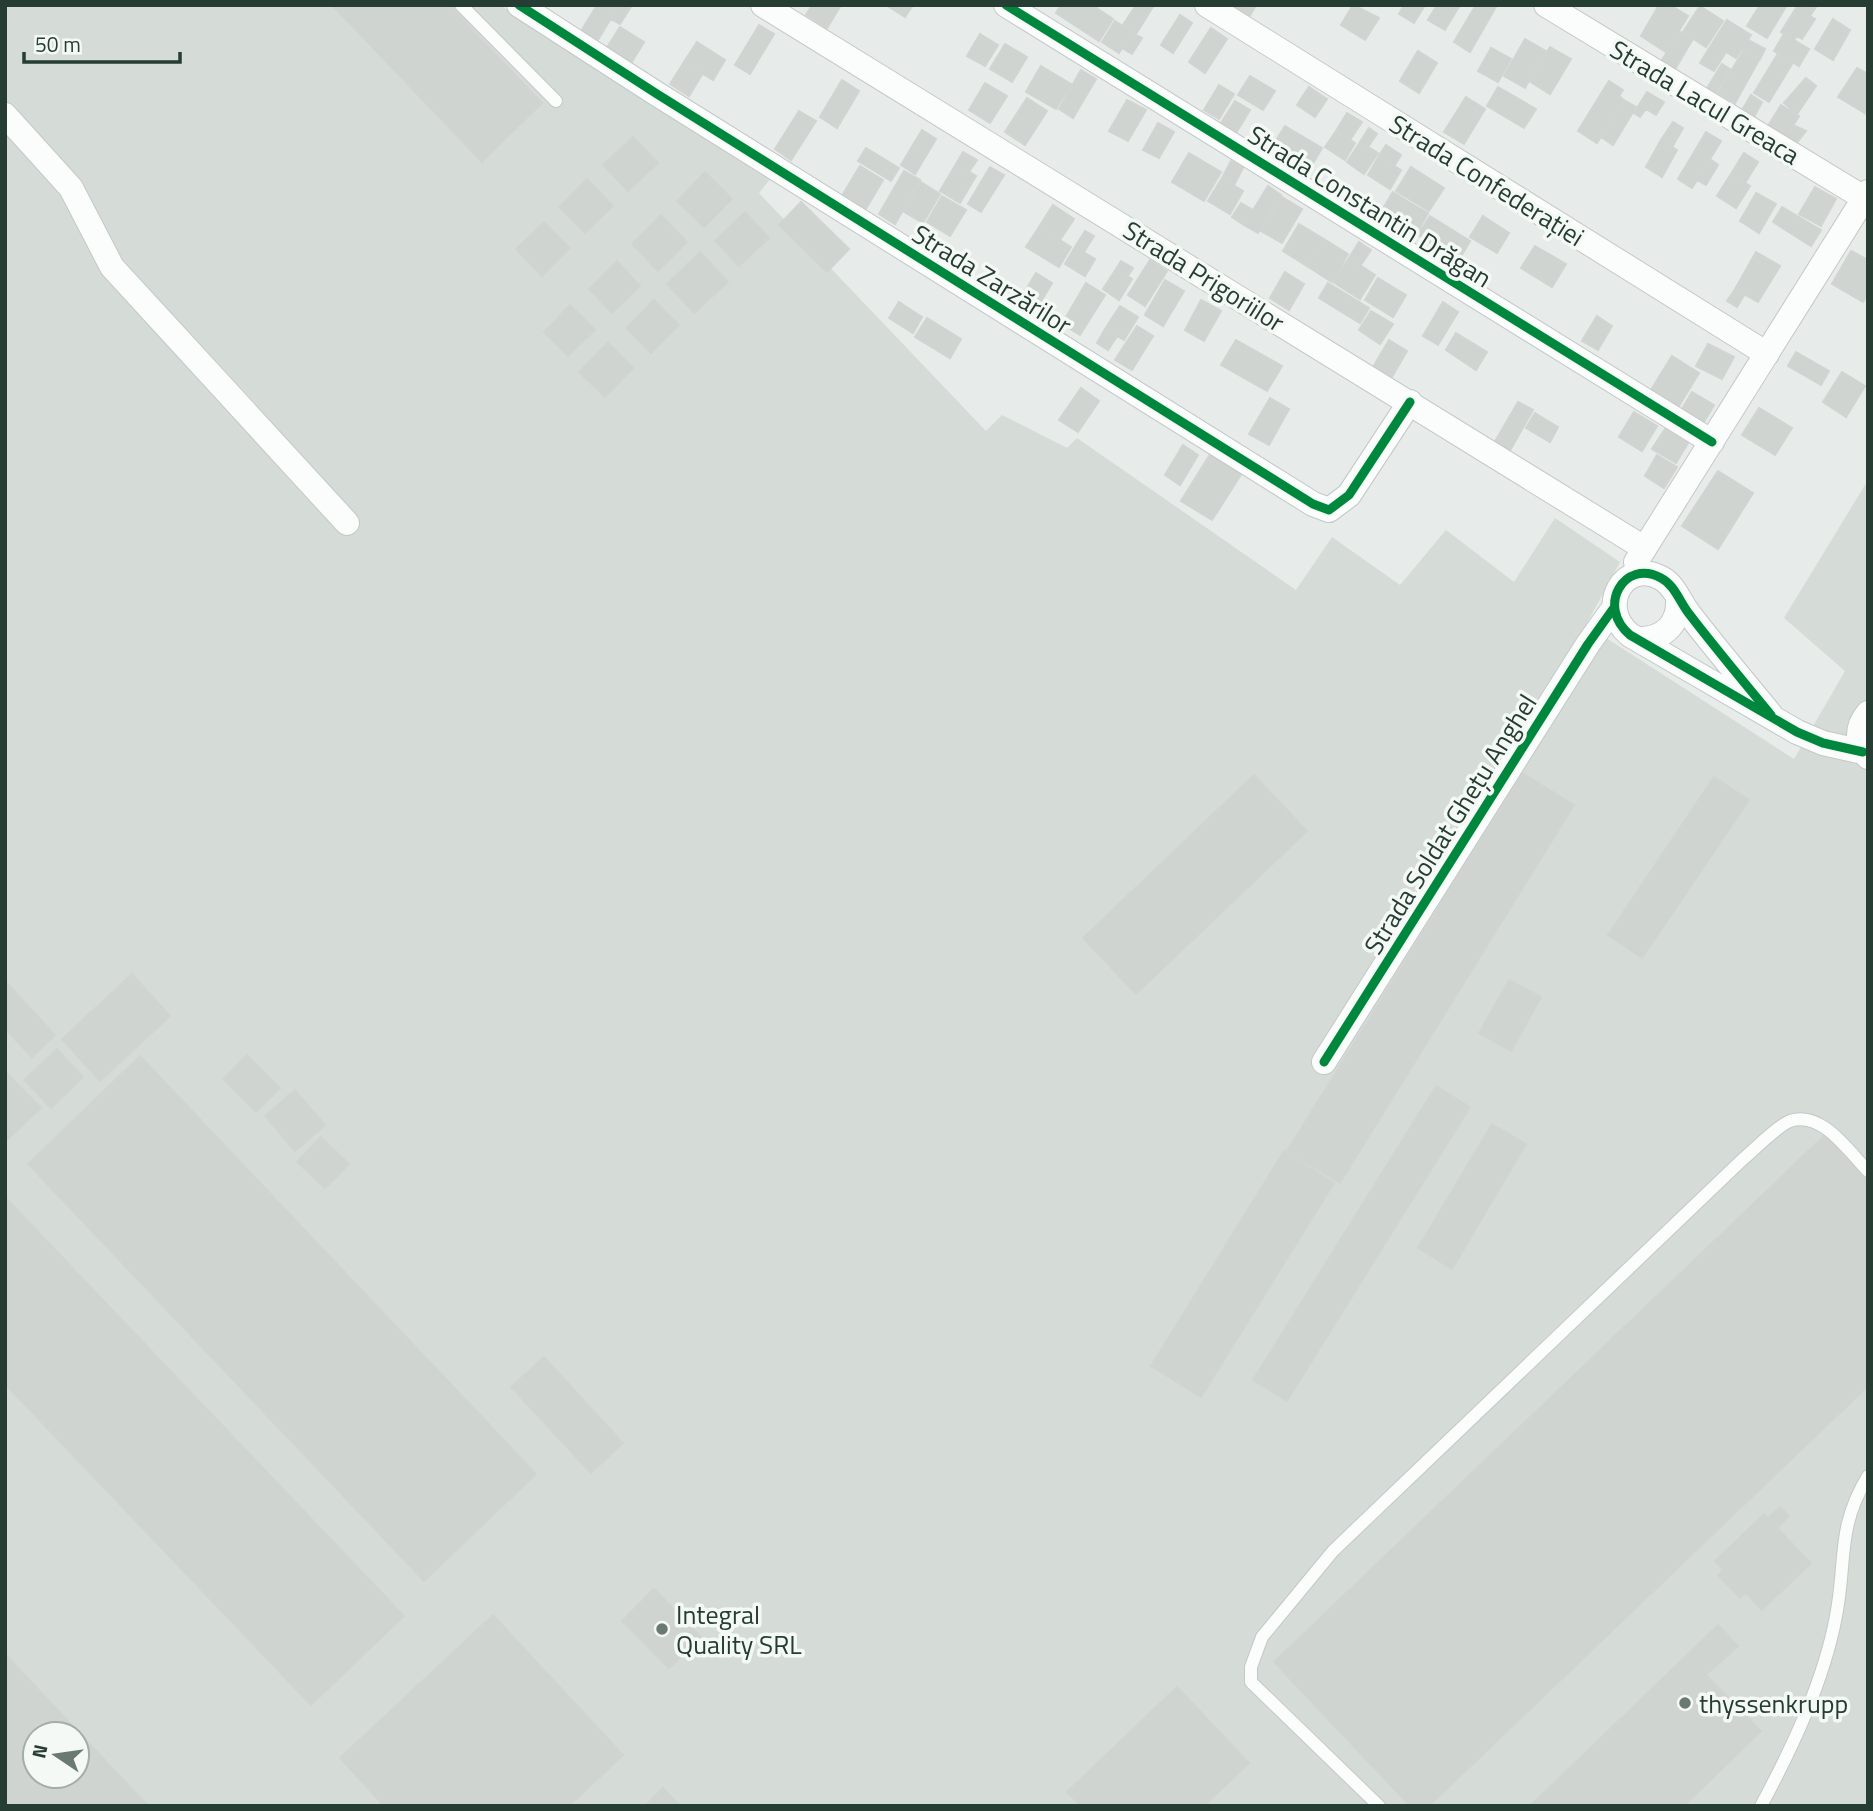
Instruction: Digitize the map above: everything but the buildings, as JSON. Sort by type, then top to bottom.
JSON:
[{"type":"street","name":"Strada Zarzărilor","points":[[519,5],[1313,504],[1329,510],[1349,495],[1410,402]]},
{"type":"street","name":"Strada Prigoriilor","points":[[762,5],[1644,548]]},
{"type":"street","name":"Strada Constantin Drăgan","points":[[1006,5],[1712,442]]},
{"type":"street","name":"Strada Confederației","points":[[1207,5],[1767,354]]},
{"type":"street","name":"Strada Lacul Greaca","points":[[1546,5],[1866,195]]},
{"type":"street","points":[[5,115],[71,188],[112,267],[347,523]]},
{"type":"street","points":[[1866,195],[1618,589],[1613,609],[1622,628],[1810,738],[1866,755]]},
{"type":"street","points":[[1644,548],[1657,575],[1674,589],[1678,600],[1771,715]]},
{"type":"street","points":[[1625,581],[1646,573],[1657,575]]},
{"type":"street","points":[[1640,639],[1650,639],[1669,630],[1678,611],[1678,600]]},
{"type":"street","name":"Strada Soldat Ghețu Anghel","points":[[1324,1062],[1588,644],[1613,609]]},
{"type":"street","points":[[1834,745],[1864,720]]},
{"type":"street","points":[[1864,720],[1859,744],[1866,755]]},
{"type":"lane","points":[[461,5],[556,101]]},
{"type":"lane","points":[[1379,1806],[1251,1682],[1251,1667],[1262,1637],[1333,1551],[1743,1159],[1790,1121],[1810,1121],[1826,1128],[1868,1171]]},
{"type":"lane","points":[[1761,1806],[1785,1760],[1829,1646],[1836,1615],[1842,1546],[1848,1518],[1868,1476]]},
{"type":"shaded area","points":[[5,5],[500,5],[771,178],[759,193],[986,431],[1002,415],[1067,448],[1077,438],[1296,590],[1332,537],[1400,585],[1446,530],[1514,582],[1555,518],[1620,562],[1586,625],[1794,759],[1845,671],[1784,618],[1868,480],[1868,1806],[5,1806]]},
{"type":"cycle path","points":[[519,5],[1313,504],[1329,510],[1349,495],[1410,402]]},
{"type":"cycle path","points":[[1006,5],[1712,442]]},
{"type":"cycle path","points":[[1771,715],[1700,628],[1666,581],[1648,574],[1636,575],[1626,580],[1615,599],[1615,611],[1620,624],[1630,635],[1797,732],[1823,743],[1863,752]]},
{"type":"cycle path","points":[[1324,1062],[1588,644],[1613,609]]},
{"type":"place","name":"Integral Quality SRL","points":[[662,1629]]},
{"type":"place","name":"thyssenkrupp","points":[[1685,1703]]}]
